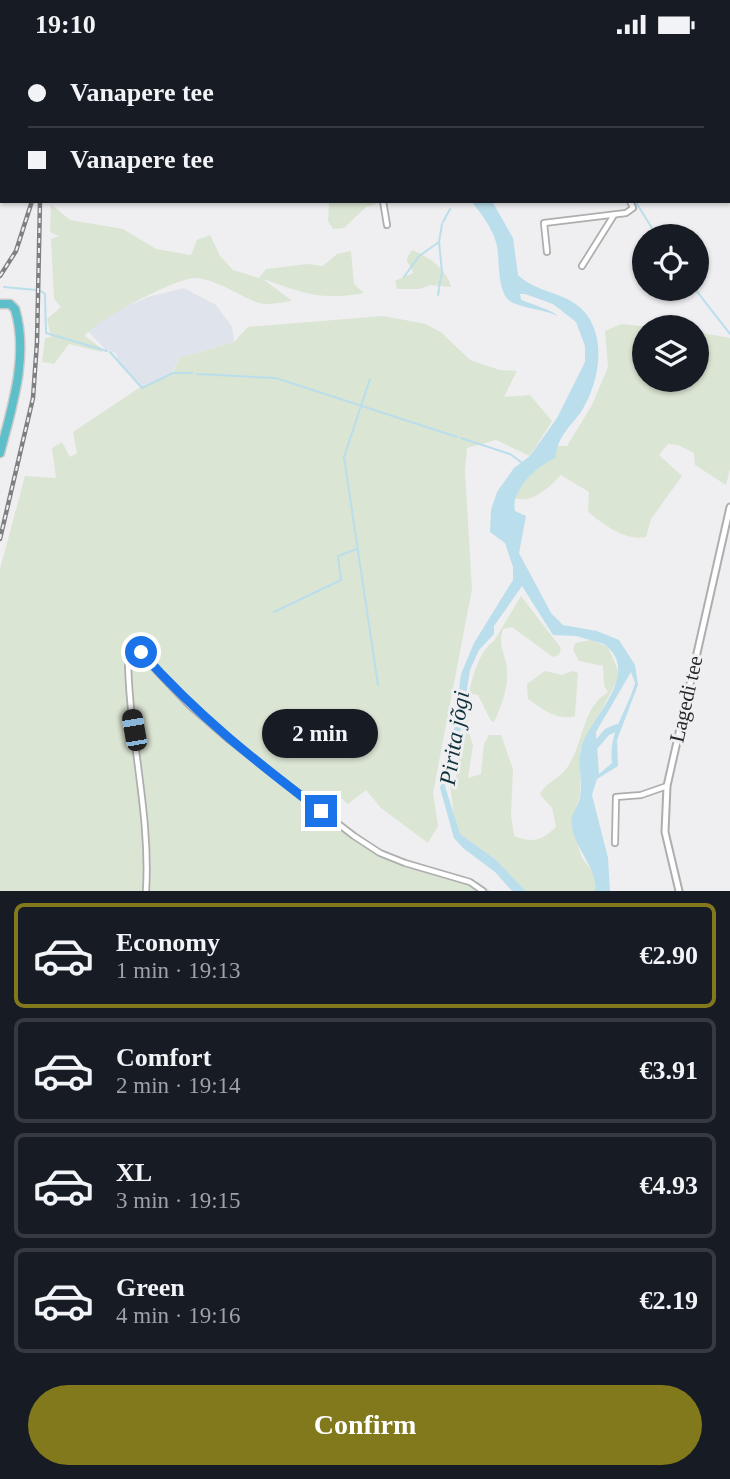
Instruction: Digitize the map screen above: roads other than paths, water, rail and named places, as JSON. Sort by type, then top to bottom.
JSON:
[{"type":"highway","points":[[0,303],[10,304],[15,309],[18,363],[14,403],[0,453]]},
{"type":"street","points":[[383,203],[387,225]]},
{"type":"street","points":[[547,252],[544,223],[615,215],[633,208],[631,203]]},
{"type":"street","points":[[582,266],[615,215]]},
{"type":"street","name":"Lagedi tee","points":[[679,891],[665,832],[667,786],[730,507]]},
{"type":"street","points":[[146,891],[141,790],[128,690],[128,649],[132,645],[189,705],[227,738],[354,837],[380,853],[429,871],[470,882],[483,891]]},
{"type":"street","points":[[615,843],[616,797],[641,796],[667,786]]},
{"type":"water","points":[[472,203],[493,203],[513,238],[518,275],[580,307],[587,315],[597,338],[596,377],[587,401],[561,439],[556,458],[534,472],[521,487],[515,511],[526,516],[519,553],[551,613],[563,625],[597,631],[619,640],[635,665],[638,685],[617,740],[618,766],[597,779],[592,795],[608,858],[610,891],[595,891],[593,875],[574,836],[571,823],[580,797],[581,749],[616,682],[618,669],[615,656],[604,644],[576,636],[553,635],[522,586],[494,626],[494,634],[479,650],[470,670],[458,747],[445,786],[460,834],[495,859],[526,891],[512,891],[495,872],[454,838],[440,788],[453,737],[461,674],[474,643],[513,580],[513,567],[505,543],[490,532],[491,510],[497,492],[514,468],[530,456],[557,418],[585,362],[585,346],[576,322],[553,304],[525,294],[520,294],[521,300],[558,316],[513,303],[507,298],[501,284],[494,237]],"holes":[[[631,672],[635,683],[615,732],[612,763],[599,774],[596,732]]]},
{"type":"waterway","points":[[636,203],[649,224]]},
{"type":"waterway","points":[[443,222],[450,209]]},
{"type":"waterway","points":[[404,277],[419,256],[439,242],[442,224]]},
{"type":"waterway","points":[[439,242],[442,272],[439,287]]},
{"type":"waterway","points":[[4,287],[36,290]]},
{"type":"waterway","points":[[438,295],[439,289]]},
{"type":"waterway","points":[[41,291],[45,294],[46,333],[107,351]]},
{"type":"waterway","points":[[704,301],[730,334]]},
{"type":"waterway","points":[[110,352],[142,388],[173,373],[192,373]]},
{"type":"waterway","points":[[197,374],[276,378],[457,437]]},
{"type":"waterway","points":[[370,379],[344,457],[378,685]]},
{"type":"waterway","points":[[461,438],[510,454],[521,462]]},
{"type":"waterway","points":[[274,612],[341,580],[338,556],[357,549]]},
{"type":"waterway","name":"Pirita jõgi","points":[[595,746],[607,732],[616,728]]},
{"type":"railway","points":[[0,276],[16,251],[31,203]]},
{"type":"railway","points":[[0,539],[33,398],[40,203]]}]
